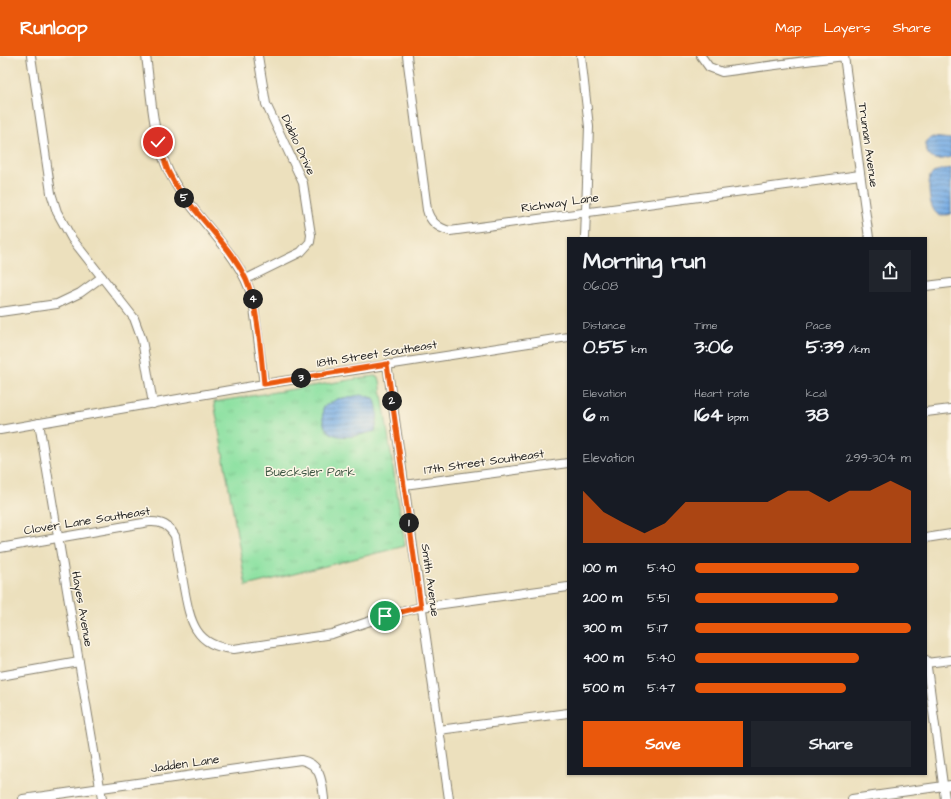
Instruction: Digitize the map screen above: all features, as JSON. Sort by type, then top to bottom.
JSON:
[{"type":"street","points":[[31,56],[51,193],[64,226],[127,308],[138,328],[153,404]]},
{"type":"street","points":[[146,56],[158,142],[168,171],[184,197],[234,260],[246,279],[253,300],[264,384]]},
{"type":"street","name":"Diablo Drive","points":[[246,279],[301,252],[310,242],[311,235],[303,183],[266,104],[258,56]]},
{"type":"street","name":"Richway Lane","points":[[407,56],[427,210],[429,217],[438,227],[450,231],[860,175]]},
{"type":"street","points":[[580,56],[589,127],[585,237]]},
{"type":"street","points":[[701,56],[709,68],[722,72],[844,56]]},
{"type":"street","name":"Truman Avenue","points":[[844,56],[869,237]]},
{"type":"street","points":[[0,312],[48,306],[64,302],[80,293],[102,276]]},
{"type":"street","points":[[927,286],[951,283]]},
{"type":"street","name":"18th Street Southeast","points":[[0,430],[264,384],[567,337]]},
{"type":"street","name":"Smith Avenue","points":[[387,364],[449,799]]},
{"type":"street","points":[[927,412],[951,409]]},
{"type":"street","name":"Hayes Avenue","points":[[39,423],[57,538],[102,799]]},
{"type":"street","name":"17th Street Southeast","points":[[404,485],[567,462]]},
{"type":"street","name":"Clover Lane Southeast","points":[[0,548],[150,522],[160,522],[166,525],[175,536],[191,621],[201,637],[225,649],[234,649],[319,636],[357,626],[401,611],[421,607],[567,587]]},
{"type":"street","points":[[927,538],[951,534]]},
{"type":"street","points":[[927,662],[951,660]]},
{"type":"street","points":[[0,676],[79,662]]},
{"type":"street","points":[[927,668],[947,786],[945,799]]},
{"type":"street","points":[[439,730],[567,713]]},
{"type":"street","name":"Jadden Lane","points":[[23,799],[301,760],[308,762],[318,770],[321,776],[324,799]]},
{"type":"street","points":[[852,799],[947,786]]},
{"type":"green space","name":"Buecksler Park","points":[[374,376],[379,377],[380,381],[405,546],[246,586],[214,402]]},
{"type":"water","points":[[932,137],[951,139],[951,157],[946,159],[936,159],[932,158],[927,153],[926,142]]},
{"type":"water","points":[[951,168],[951,214],[941,216],[937,214],[931,204],[929,192],[930,176],[936,171]]},
{"type":"water","points":[[361,395],[374,398],[376,402],[378,414],[375,431],[347,437],[338,436],[331,433],[326,428],[323,419],[323,407],[337,399]]},
{"type":"route","points":[[158,142],[168,171],[175,184],[234,260],[250,288],[253,300],[264,384],[387,364],[421,607],[385,616]]}]
